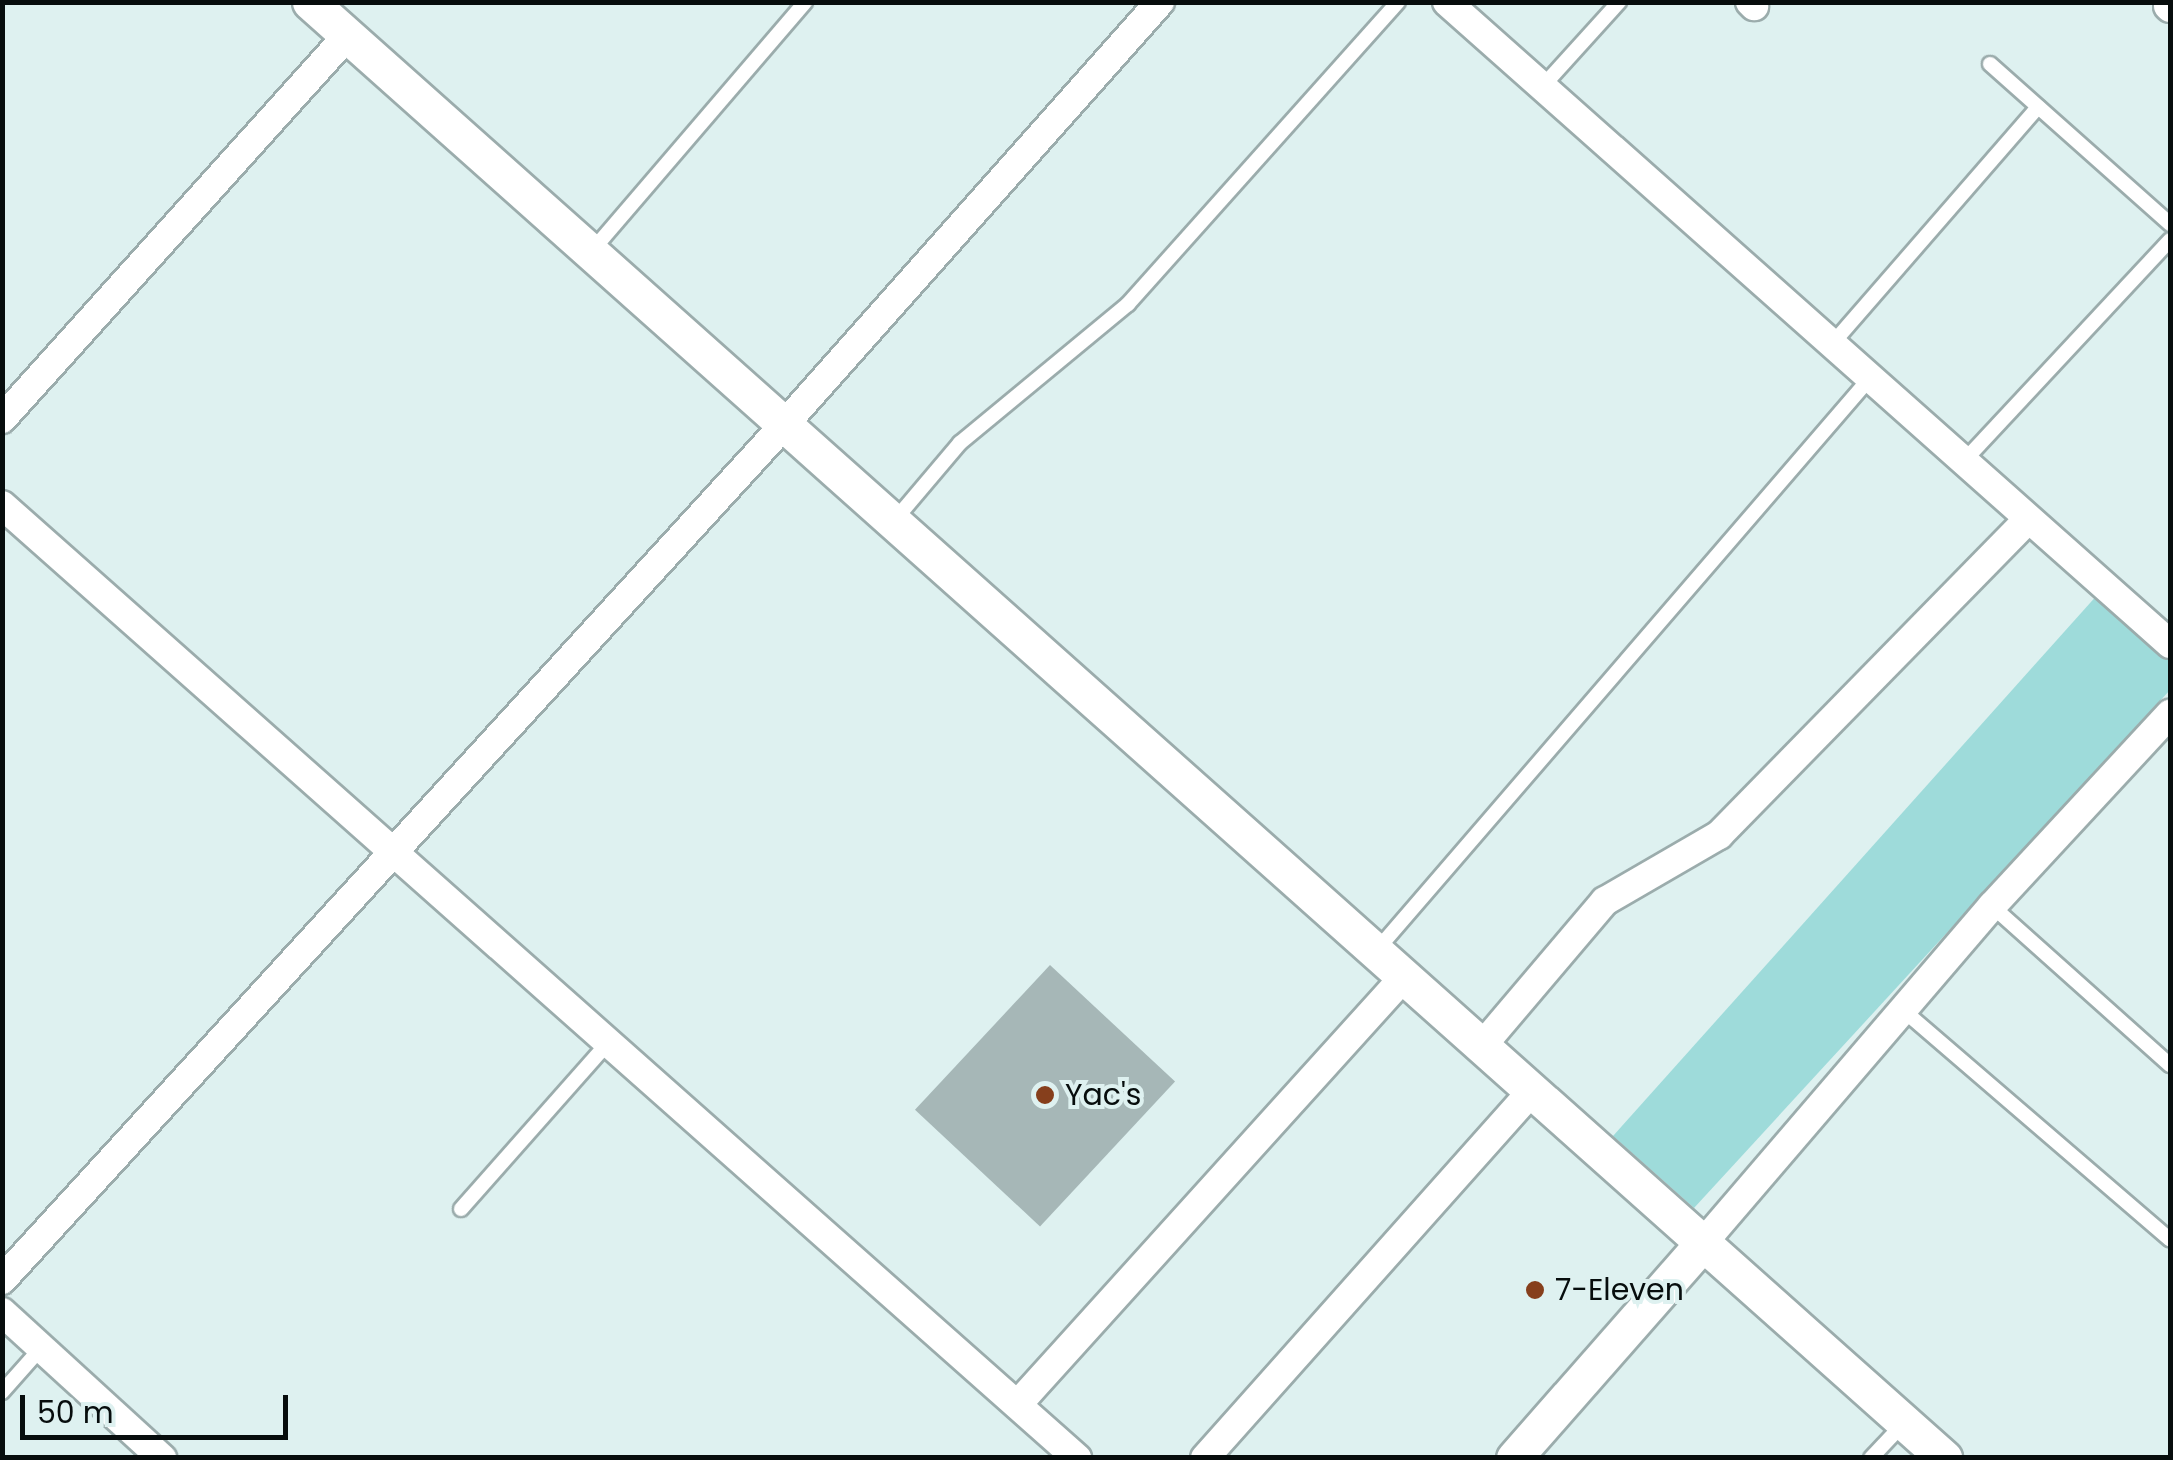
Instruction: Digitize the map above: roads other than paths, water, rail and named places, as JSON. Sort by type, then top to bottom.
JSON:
[{"type":"street","points":[[310,2],[1944,1458]]},
{"type":"street","points":[[2,1280],[784,425],[1160,2]]},
{"type":"street","points":[[1447,2],[2170,644]]},
{"type":"street","points":[[2,419],[347,36]]},
{"type":"street","points":[[2,505],[396,848],[608,1043],[1077,1458]]},
{"type":"street","points":[[1482,1046],[1604,901],[1718,835],[2027,520]]},
{"type":"street","points":[[1514,1458],[1992,906],[2170,714]]},
{"type":"street","points":[[1018,1404],[1404,976]]},
{"type":"street","points":[[1204,1458],[1532,1091]]},
{"type":"street","points":[[2,1312],[162,1458]]},
{"type":"lane","points":[[590,252],[805,2]]},
{"type":"lane","points":[[893,522],[960,443],[1128,304],[1398,2]]},
{"type":"lane","points":[[1542,87],[1619,2]]},
{"type":"lane","points":[[1990,64],[2170,224]]},
{"type":"lane","points":[[1832,344],[2038,106]]},
{"type":"lane","points":[[1964,460],[2170,240]]},
{"type":"lane","points":[[1376,951],[1870,378]]},
{"type":"lane","points":[[1992,906],[2170,1065]]},
{"type":"lane","points":[[1903,1010],[2170,1240]]},
{"type":"lane","points":[[462,1209],[608,1043]]},
{"type":"lane","points":[[2,1392],[42,1348]]},
{"type":"lane","points":[[1871,1458],[1904,1422]]},
{"type":"place","name":"Yac's","points":[[1045,1095]]},
{"type":"place","name":"7-Eleven","points":[[1535,1290]]}]
